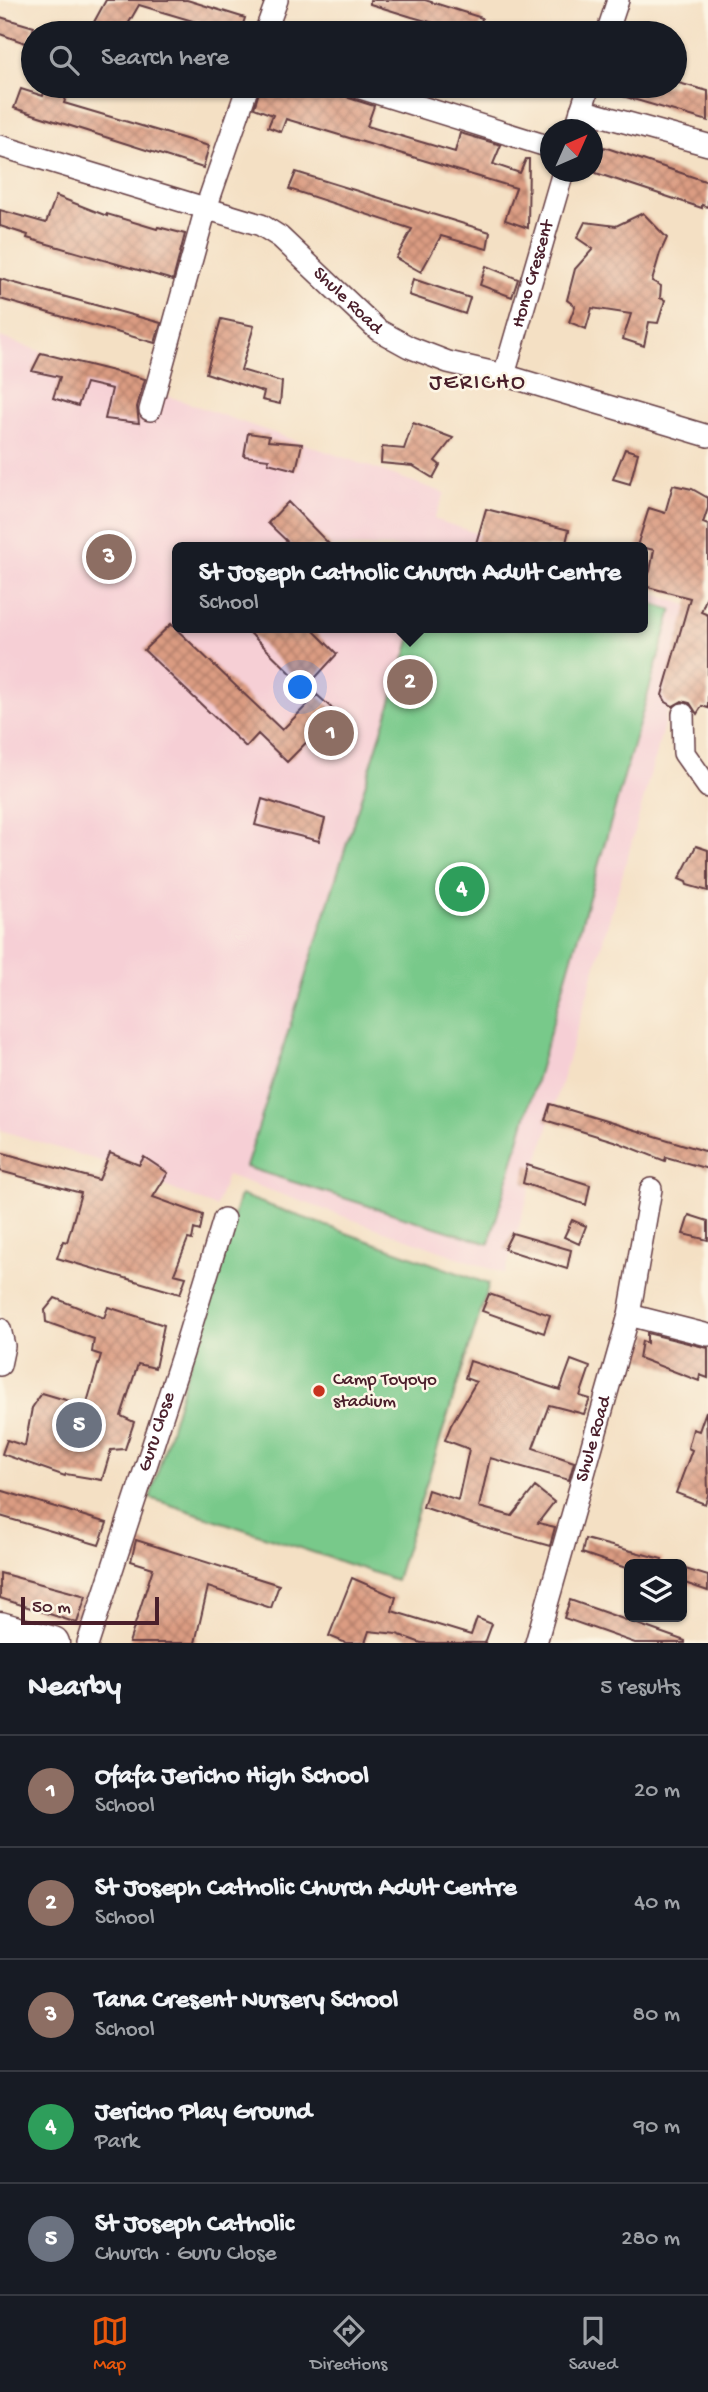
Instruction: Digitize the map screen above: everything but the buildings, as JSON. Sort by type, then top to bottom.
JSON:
[{"type":"street","points":[[269,21],[277,0]]},
{"type":"street","points":[[611,21],[618,0]]},
{"type":"street","points":[[150,410],[206,208],[244,98]]},
{"type":"street","points":[[392,98],[540,145]]},
{"type":"street","points":[[578,119],[585,98]]},
{"type":"street","points":[[603,125],[708,145]]},
{"type":"street","name":"Shule Road","points":[[0,146],[261,225],[281,237],[378,330],[409,347],[448,362],[504,375],[708,436]]},
{"type":"street","name":"Hono Crescent","points":[[504,375],[560,182]]},
{"type":"street","points":[[682,715],[684,753],[708,787]]},
{"type":"street","name":"Shule Road","points":[[536,1643],[629,1315],[651,1189]]},
{"type":"street","name":"Guru Close","points":[[88,1643],[224,1219]]},
{"type":"street","points":[[629,1315],[708,1335]]},
{"type":"street","points":[[0,1329],[4,1346],[0,1365]]},
{"type":"street","points":[[0,1628],[53,1643]]},
{"type":"shaded area","points":[[0,337],[445,493],[434,519],[502,542],[172,542],[172,633],[648,633],[648,592],[696,608],[627,859],[505,1274],[227,1175],[216,1207],[113,1165],[0,1130]]},
{"type":"green space","points":[[648,603],[672,610],[489,1244],[246,1167],[412,633],[648,633]]},
{"type":"green space","name":"Camp Toyoyo stadium","points":[[240,1195],[489,1284],[396,1580],[150,1498]]},
{"type":"place","name":"Tana Cresent Nursery School","points":[[109,557]]},
{"type":"place","name":"St Joseph Catholic Church Adult Centre","points":[[410,682]]},
{"type":"place","name":"Ofafa Jericho High School","points":[[331,733]]},
{"type":"place","name":"Jericho Play Ground","points":[[462,889]]},
{"type":"place","name":"Camp Toyoyo stadium","points":[[319,1391]]},
{"type":"place","name":"St Joseph Catholic","points":[[79,1425]]},
{"type":"district","name":"JERICHO","points":[[478,383]]}]
